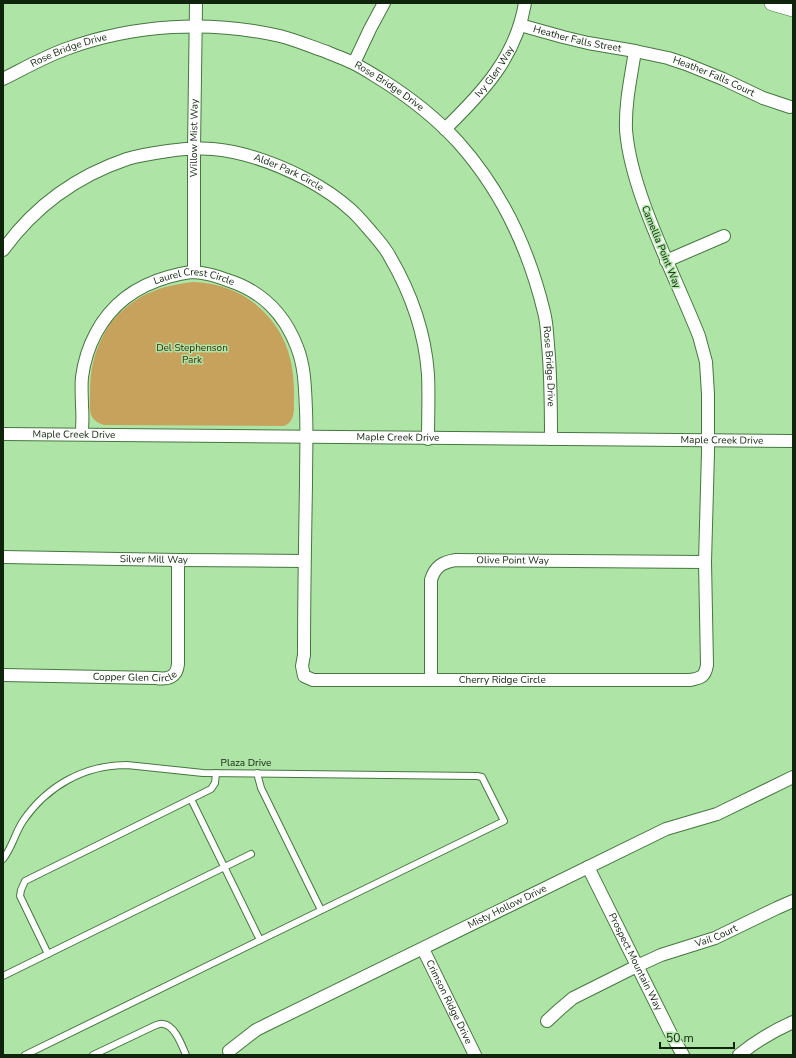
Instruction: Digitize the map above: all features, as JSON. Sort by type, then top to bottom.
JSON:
[{"type":"street","name":"Willow Mist Way","points":[[194,272],[196,3]]},
{"type":"street","points":[[354,63],[384,3]]},
{"type":"street","name":"Ivy Glen Way","points":[[445,129],[472,102],[496,73],[511,46],[520,25],[525,3]]},
{"type":"street","points":[[772,3],[793,9]]},
{"type":"street","name":"Heather Falls Street","points":[[520,25],[588,43],[635,51]]},
{"type":"street","name":"Rose Bridge Drive","points":[[3,80],[45,58],[66,49],[87,43],[139,31],[196,26],[238,29],[282,37],[307,45],[354,63],[398,91],[421,108],[445,129],[474,163],[496,195],[524,249],[532,270],[544,313],[547,332],[551,392],[550,439]]},
{"type":"street","name":"Heather Falls Court","points":[[635,51],[668,58],[686,64],[723,79],[763,98],[790,108]]},
{"type":"street","name":"Camellia Point Way","points":[[635,51],[626,114],[628,142],[633,171],[656,237],[693,321],[703,350],[707,375],[708,440]]},
{"type":"street","name":"Alder Park Circle","points":[[3,250],[11,238],[28,220],[45,204],[65,189],[86,176],[127,159],[149,154],[194,149],[213,149],[237,153],[271,163],[317,185],[351,210],[389,256],[409,294],[421,332],[428,372],[428,439]]},
{"type":"street","points":[[666,261],[724,236]]},
{"type":"street","name":"Laurel Crest Circle","points":[[82,434],[82,377],[89,349],[101,323],[120,302],[134,291],[148,283],[194,272],[221,277],[247,287],[265,300],[282,318],[291,332],[298,348],[302,365],[305,382],[307,436]]},
{"type":"street","name":"Maple Creek Drive","points":[[3,434],[307,436],[428,439],[793,441]]},
{"type":"street","name":"Cherry Ridge Circle","points":[[307,436],[304,561],[304,655],[302,666],[304,676],[313,680],[690,680],[700,678],[705,673],[707,665],[705,562],[708,440]]},
{"type":"street","name":"Silver Mill Way","points":[[3,557],[304,561]]},
{"type":"street","name":"Copper Glen Circle","points":[[3,675],[163,679],[174,675],[178,669],[178,560]]},
{"type":"street","name":"Olive Point Way","points":[[431,680],[431,580],[436,568],[448,561],[705,562]]},
{"type":"street","name":"Misty Hollow Drive","points":[[229,1051],[266,1024],[666,829],[716,814],[793,777]]},
{"type":"street","name":"Prospect Mountain Way","points":[[588,867],[672,1036],[683,1055]]},
{"type":"street","name":"Vail Court","points":[[547,1021],[573,998],[637,966],[661,955],[715,938],[793,901]]},
{"type":"street","name":"Crimson Ridge Drive","points":[[422,949],[472,1054]]},
{"type":"street","points":[[739,1055],[758,1040],[778,1028],[793,1022]]},
{"type":"lane","name":"Plaza Drive","points":[[3,859],[21,825],[32,809],[49,792],[66,781],[85,772],[101,767],[127,765],[203,773],[482,777],[504,821],[321,910]]},
{"type":"lane","points":[[48,954],[20,896],[25,881],[211,789],[215,783],[216,773]]},
{"type":"lane","points":[[25,1055],[321,910],[261,788],[257,773]]},
{"type":"lane","points":[[191,799],[260,940]]},
{"type":"lane","points":[[3,976],[251,854]]},
{"type":"lane","points":[[93,1055],[162,1023],[168,1025],[175,1032],[186,1055]]},
{"type":"green space","name":"Del Stephenson Park","points":[[193,282],[221,286],[247,298],[262,310],[278,330],[288,351],[293,375],[294,412],[292,419],[288,424],[284,426],[104,425],[92,417],[90,405],[93,363],[100,342],[111,322],[131,303],[140,297],[170,286]]}]
